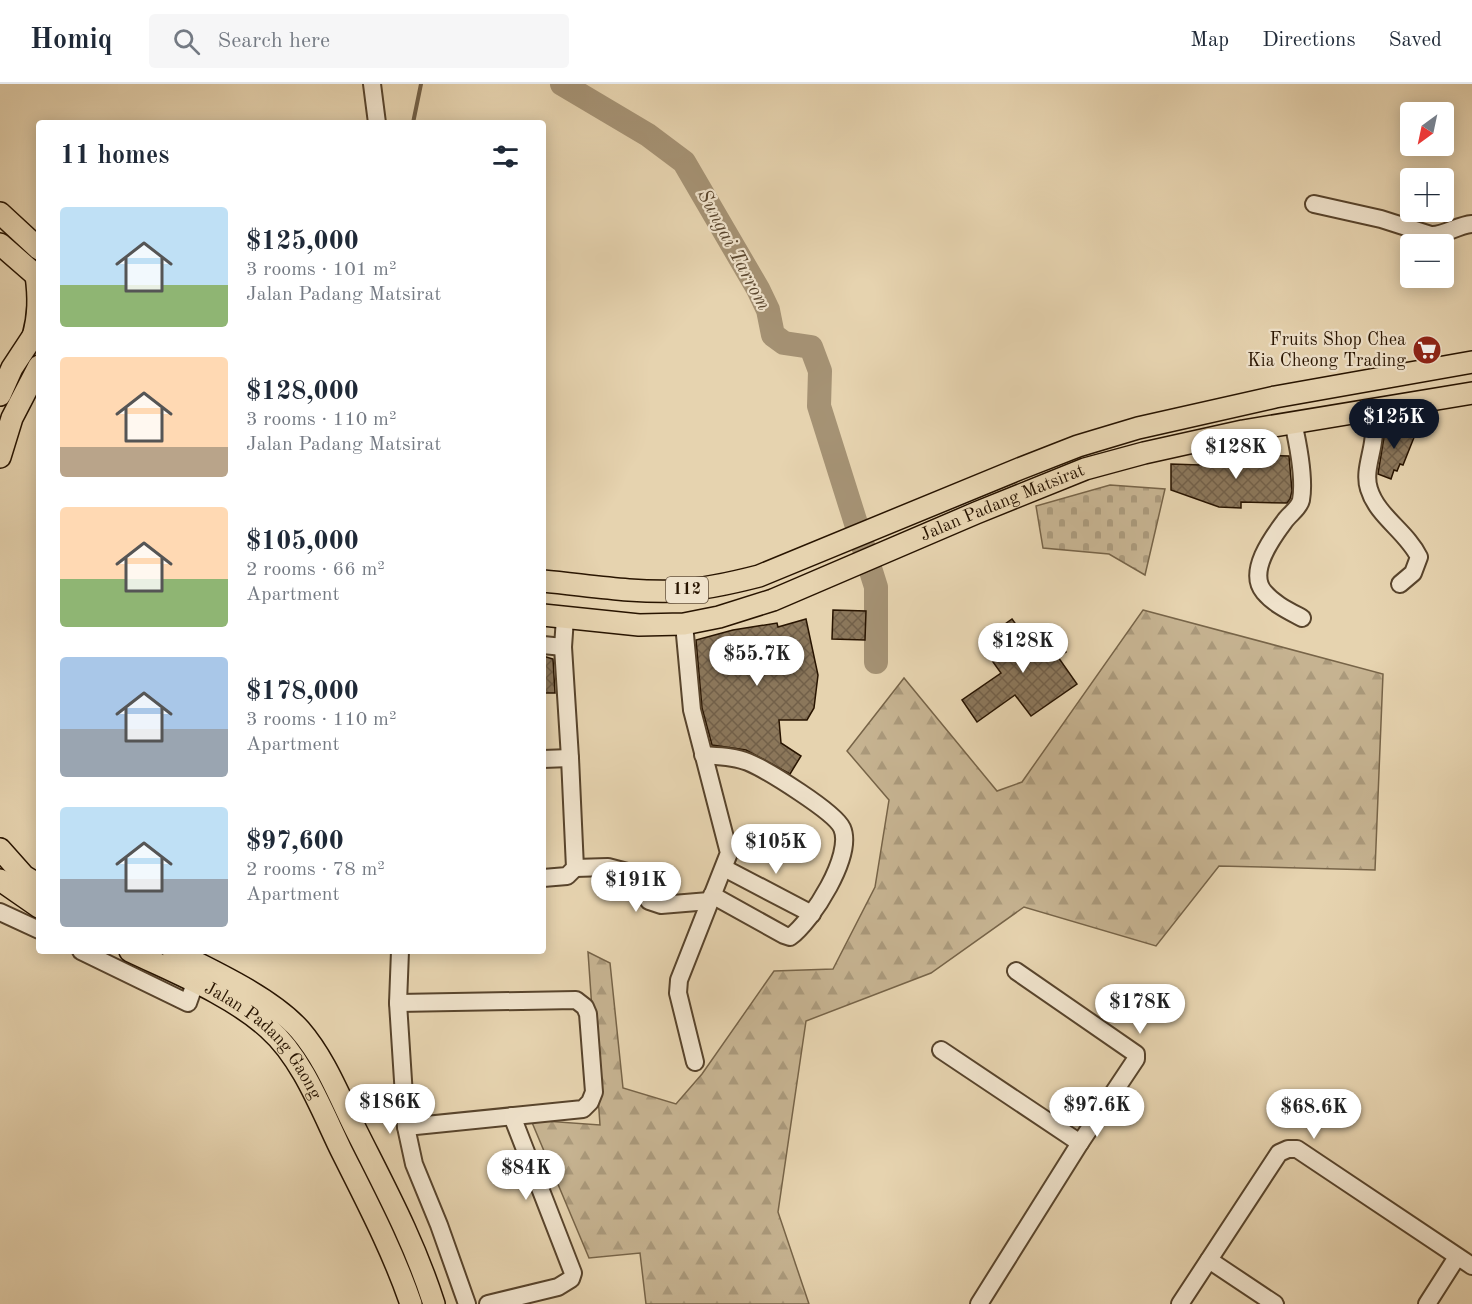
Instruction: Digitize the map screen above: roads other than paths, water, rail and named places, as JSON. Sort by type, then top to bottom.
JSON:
[{"type":"main road","points":[[0,213],[36,246]]},
{"type":"main road","points":[[0,244],[36,276]]},
{"type":"main road","points":[[0,395],[12,368],[36,332]]},
{"type":"main road","name":"Jalan Padang Matsirat","points":[[546,580],[619,589],[675,591],[719,587],[759,576],[825,547],[1078,446],[1138,428],[1275,397],[1472,362]]},
{"type":"main road","points":[[0,457],[12,418],[36,372]]},
{"type":"main road","name":"Jalan Padang Matsirat","points":[[546,615],[639,625],[684,624],[719,617],[773,600],[1085,469],[1144,453],[1293,422],[1472,393]]},
{"type":"main road","points":[[0,849],[24,876],[36,883]]},
{"type":"main road","points":[[0,880],[36,905]]},
{"type":"main road","name":"Jalan Padang Gaong","points":[[139,954],[198,974],[274,1007],[300,1030],[324,1066],[395,1205],[423,1268],[434,1304]]},
{"type":"main road","name":"Jalan Padang Gaong","points":[[176,954],[198,974],[270,1029],[288,1050],[307,1081],[358,1183],[411,1304]]},
{"type":"street","points":[[372,84],[377,120]]},
{"type":"street","points":[[1314,204],[1381,219],[1438,236],[1462,225],[1472,224]]},
{"type":"street","points":[[1371,410],[1374,439],[1367,474],[1368,488],[1374,501],[1412,544],[1419,557],[1413,573],[1400,584]]},
{"type":"street","points":[[1293,422],[1301,480],[1301,499],[1267,546],[1259,569],[1262,590],[1275,603],[1302,618]]},
{"type":"street","points":[[546,878],[567,876],[574,868],[563,647],[565,618]]},
{"type":"street","points":[[684,624],[692,710],[729,847],[724,868],[710,898],[678,986],[695,1062]]},
{"type":"street","points":[[546,645],[563,647]]},
{"type":"street","points":[[574,868],[608,867],[630,873],[649,902],[661,905],[710,898],[784,935],[790,937],[798,931],[812,914],[840,864],[845,837],[842,826],[832,815],[765,770],[732,757],[703,755]]},
{"type":"street","points":[[546,759],[570,758]]},
{"type":"street","points":[[724,868],[812,914]]},
{"type":"street","points":[[0,912],[36,929]]},
{"type":"street","points":[[87,954],[188,1003],[198,974]]},
{"type":"street","points":[[400,954],[398,1004],[406,1127],[414,1164],[467,1304]]},
{"type":"street","points":[[989,1301],[1080,1143],[1136,1059],[1136,1054],[1016,970]]},
{"type":"street","points":[[398,1004],[576,1000],[585,1007],[590,1027],[594,1092],[590,1102],[583,1109],[406,1127]]},
{"type":"street","points":[[941,1050],[1080,1143]]},
{"type":"street","points":[[488,1304],[558,1287],[571,1279],[573,1273],[512,1116]]},
{"type":"street","points":[[1180,1304],[1279,1153],[1288,1149],[1297,1149],[1472,1266]]},
{"type":"street","points":[[1427,1304],[1457,1257]]},
{"type":"street","points":[[1209,1260],[1275,1304]]},
{"type":"waterway","points":[[414,120],[421,84]]},
{"type":"waterway","name":"Sungai Tarrom","points":[[562,84],[648,135],[684,162],[758,289],[768,310],[773,335],[784,343],[811,347],[820,371],[819,406],[876,587],[876,662]]},
{"type":"place","name":"Fruits Shop Chea Kia Cheong Trading","points":[[1427,350]]}]
